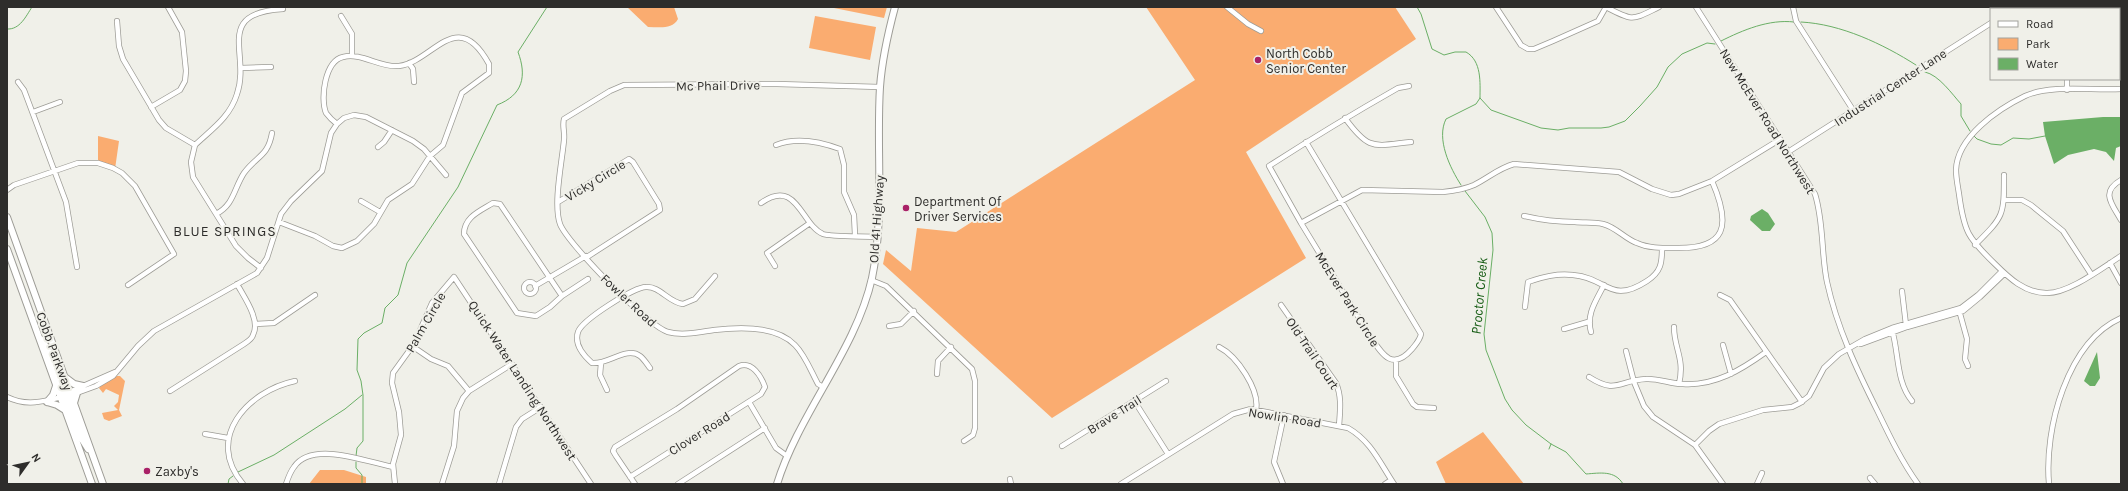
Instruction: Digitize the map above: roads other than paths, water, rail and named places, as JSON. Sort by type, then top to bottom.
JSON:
[{"type":"main road","name":"Old 41 Highway","points":[[777,484],[787,456],[858,318],[871,280],[878,237],[880,87],[887,40],[896,7]]},
{"type":"main road","name":"Cobb Parkway","points":[[7,217],[64,377],[66,395],[65,411],[92,484]]},
{"type":"main road","name":"Cobb Parkway","points":[[7,249],[56,386],[74,404],[103,484]]},
{"type":"main road","points":[[37,333],[50,352],[81,439],[92,453]]},
{"type":"main road","points":[[64,377],[74,384],[84,386]]},
{"type":"main road","points":[[56,386],[53,395],[47,402],[57,405],[65,411]]},
{"type":"main road","points":[[74,404],[78,392]]},
{"type":"street","points":[[151,107],[180,90],[185,81],[182,32],[168,7]]},
{"type":"street","points":[[1227,7],[1248,24],[1261,30]]},
{"type":"street","points":[[1496,7],[1522,45],[1528,49],[1539,48],[1598,20],[1606,7],[1627,18],[1634,19],[1659,7]]},
{"type":"street","name":"New McEver Road Northwest","points":[[1696,7],[1779,140],[1809,185],[1818,206],[1827,282],[1837,319],[1848,349],[1903,462],[1918,484]]},
{"type":"street","points":[[1793,7],[1796,21],[1853,110]]},
{"type":"street","points":[[261,268],[236,246],[193,177],[191,162],[195,145],[220,123],[233,104],[237,94],[241,68],[237,39],[240,29],[246,21],[263,11],[283,9]]},
{"type":"street","points":[[341,16],[352,34],[352,55]]},
{"type":"street","points":[[117,21],[119,46],[123,59],[151,107],[166,128],[195,145]]},
{"type":"street","name":"Industrial Center Lane","points":[[1788,152],[1990,24]]},
{"type":"street","points":[[279,222],[315,236],[333,246],[342,248],[357,241],[374,224],[388,200],[412,184],[430,156],[446,139],[462,93],[489,73],[490,68],[477,46],[467,40],[456,38],[443,42],[409,63],[394,66],[352,55],[336,60],[326,74],[326,111],[337,124]]},
{"type":"street","points":[[409,63],[413,72],[414,82]]},
{"type":"street","points":[[241,68],[272,67]]},
{"type":"street","points":[[2067,80],[2067,90]]},
{"type":"street","points":[[18,82],[24,90],[33,112],[68,213],[77,267]]},
{"type":"street","name":"Mc Phail Drive","points":[[564,119],[610,90],[624,86],[777,84],[880,87]]},
{"type":"street","name":"McEver Park Circle","points":[[1396,361],[1392,361],[1382,354],[1301,223],[1269,166],[1345,118],[1398,88],[1409,86]]},
{"type":"street","points":[[2121,89],[2047,90],[2026,96],[1984,122],[1975,130],[1963,148],[1956,170],[1964,227],[1975,245],[2003,273],[2024,288],[2046,293],[2061,291],[2121,256]]},
{"type":"street","points":[[33,112],[60,102]]},
{"type":"street","points":[[7,397],[26,403],[47,402],[105,381],[119,370],[150,334],[257,273],[267,258],[281,214],[291,201],[322,171],[328,141],[337,124],[348,116],[360,115],[373,119],[413,141],[430,156],[446,175]]},
{"type":"street","points":[[1345,118],[1358,136],[1370,144],[1380,145],[1411,142]]},
{"type":"street","name":"Fowler Road","points":[[564,119],[562,126],[564,137],[557,195],[559,223],[565,235],[624,297],[656,326],[669,332],[695,333],[729,328],[778,333],[795,345],[818,384],[823,387]]},
{"type":"street","points":[[378,147],[384,142],[392,130]]},
{"type":"street","points":[[216,214],[228,206],[244,174],[269,148],[272,133]]},
{"type":"street","points":[[1301,223],[1362,190],[1453,191],[1475,184],[1504,167],[1514,164],[1619,172],[1658,192],[1671,195],[1679,194],[1712,181],[1779,140]]},
{"type":"street","points":[[776,145],[785,142],[818,142],[840,149],[844,165],[844,192],[854,215],[855,235]]},
{"type":"street","points":[[1306,142],[1421,334],[1421,338],[1406,356],[1396,361],[1396,376],[1413,404],[1417,407],[1434,408]]},
{"type":"street","name":"Vicky Circle","points":[[558,202],[629,159],[633,162],[659,204],[657,212],[586,256]]},
{"type":"street","points":[[7,186],[78,164],[104,164],[122,173],[135,186],[174,254],[128,285]]},
{"type":"street","points":[[1975,245],[2000,218],[2004,200],[2004,175]]},
{"type":"street","points":[[2121,180],[2114,184],[2109,193],[2110,200],[2121,220]]},
{"type":"street","points":[[1524,216],[1550,221],[1601,223],[1637,244],[1662,248],[1696,248],[1707,244],[1716,237],[1722,227],[1724,213],[1712,181]]},
{"type":"street","points":[[7,190],[14,185]]},
{"type":"street","points":[[761,203],[775,196],[790,199],[800,207],[816,230],[824,234],[878,237]]},
{"type":"street","points":[[2004,200],[2022,200],[2032,205],[2063,231],[2091,274]]},
{"type":"street","points":[[361,201],[380,212]]},
{"type":"street","points":[[562,296],[500,204],[493,203],[466,222],[464,234],[515,311],[536,316],[550,307],[562,296],[588,279]]},
{"type":"street","points":[[775,266],[767,253],[810,223]]},
{"type":"street","points":[[1525,307],[1528,282],[1545,276],[1574,275],[1589,279],[1620,292],[1629,291],[1652,278],[1658,272],[1661,266],[1662,248]]},
{"type":"street","points":[[535,286],[586,256]]},
{"type":"street","points":[[2110,263],[2121,283]]},
{"type":"street","points":[[1695,445],[1709,431],[1719,424],[1762,410],[1792,408],[1809,396],[1824,368],[1832,359],[1865,339],[1906,325],[1959,311],[1970,306],[2003,273]]},
{"type":"street","points":[[650,368],[640,356],[634,354],[620,355],[601,363],[592,363],[581,350],[578,340],[578,332],[584,323],[634,290],[650,286],[657,289],[671,301],[683,304],[695,299],[715,276]]},
{"type":"street","name":"Palm Circle","points":[[394,484],[393,467],[401,435],[400,412],[392,384],[392,377],[412,346],[432,303],[454,277]]},
{"type":"street","name":"Quick Water Landing Northwest","points":[[454,277],[591,484]]},
{"type":"street","points":[[871,280],[886,286],[969,365],[974,376],[975,428],[973,436],[964,441]]},
{"type":"street","points":[[170,390],[244,344],[253,336],[255,324],[252,313],[237,284]]},
{"type":"street","points":[[1591,332],[1588,322],[1592,308],[1604,285]]},
{"type":"street","points":[[1902,291],[1906,325]]},
{"type":"street","points":[[255,324],[263,325],[274,323],[315,295]]},
{"type":"street","points":[[1720,296],[1730,300],[1802,402]]},
{"type":"street","name":"Old Trail Court","points":[[1281,305],[1336,383],[1341,404],[1339,426]]},
{"type":"street","points":[[889,326],[902,324],[914,311]]},
{"type":"street","points":[[1959,311],[1967,339],[1965,359],[1968,366]]},
{"type":"street","points":[[2049,484],[2048,451],[2051,432],[2066,384],[2085,346],[2103,328],[2121,318]]},
{"type":"street","points":[[1564,329],[1588,322]]},
{"type":"street","points":[[1674,327],[1681,357],[1681,374],[1679,384]]},
{"type":"street","points":[[1892,330],[1902,382],[1904,389],[1912,401]]},
{"type":"street","points":[[1723,345],[1731,374]]},
{"type":"street","points":[[412,346],[431,359],[448,366],[469,391]]},
{"type":"street","points":[[937,374],[938,361],[951,347]]},
{"type":"street","points":[[1219,347],[1230,353],[1251,384],[1256,393],[1256,410]]},
{"type":"street","points":[[1626,351],[1640,400],[1653,417],[1695,445],[1723,484]]},
{"type":"street","points":[[1588,377],[1604,386],[1613,387],[1647,379],[1696,385],[1745,368],[1766,352]]},
{"type":"street","points":[[601,363],[600,374],[607,390]]},
{"type":"street","points":[[442,484],[454,446],[460,404],[469,391],[512,364]]},
{"type":"street","name":"Clover Road","points":[[742,365],[750,366],[755,370],[765,387],[761,394],[749,402],[723,416],[630,477],[613,450],[615,447],[677,409],[742,365]]},
{"type":"street","points":[[66,395],[119,370]]},
{"type":"street","points":[[243,484],[236,474],[229,454],[228,438],[238,415],[249,404],[281,384],[295,381]]},
{"type":"street","name":"Brave Trail","points":[[1062,446],[1135,402],[1166,381]]},
{"type":"street","points":[[749,402],[776,448],[787,456]]},
{"type":"street","points":[[1135,402],[1168,454]]},
{"type":"street","points":[[499,484],[516,426],[522,419],[541,407]]},
{"type":"street","name":"Nowlin Road","points":[[1120,484],[1233,414],[1244,410],[1256,410],[1348,428],[1359,434],[1371,446],[1392,482]]},
{"type":"street","points":[[1283,484],[1274,462],[1284,415]]},
{"type":"street","points":[[678,484],[765,428]]},
{"type":"street","points":[[205,434],[228,438]]},
{"type":"street","points":[[286,484],[294,466],[307,457],[321,453],[393,467]]},
{"type":"street","points":[[1757,484],[1762,473]]},
{"type":"street","points":[[630,477],[635,484]]},
{"type":"street","points":[[1870,478],[1875,484]]},
{"type":"street","points":[[1385,484],[1392,482]]},
{"type":"water","points":[[2121,117],[2121,146],[2116,148],[2114,161],[2106,152],[2094,149],[2068,155],[2054,164],[2045,136],[2043,122]]},
{"type":"water","points":[[1762,209],[1768,213],[1775,224],[1770,231],[1762,231],[1750,220],[1751,216]]},
{"type":"water","points":[[2097,352],[2100,378],[2095,386],[2090,386],[2084,381]]},
{"type":"waterway","points":[[7,29],[12,29],[19,25],[32,7]]},
{"type":"waterway","points":[[356,456],[357,448],[363,441],[363,395],[361,381],[357,370],[358,339],[364,333],[382,323],[385,308],[398,295],[407,263],[458,187],[497,105],[513,96],[521,84],[522,69],[518,52],[547,7]]},
{"type":"waterway","name":"Proctor Creek","points":[[1417,7],[1421,14],[1432,49],[1444,55],[1455,52],[1466,52],[1475,61],[1479,73],[1480,98],[1476,104],[1446,119],[1443,127],[1443,144],[1449,162],[1461,185]]},
{"type":"waterway","points":[[1721,41],[1756,26],[1775,22],[1794,22]]},
{"type":"waterway","points":[[1801,22],[1831,27],[1861,36],[1916,65]]},
{"type":"waterway","points":[[1480,98],[1491,110],[1541,128],[1558,130],[1569,128],[1609,127],[1625,121],[1657,87],[1668,67],[1682,54],[1707,43],[1715,44]]},
{"type":"waterway","points":[[1925,72],[1940,81],[1961,104],[1961,116],[1970,131]]},
{"type":"waterway","points":[[1974,136],[1977,139],[1991,144],[2001,145],[2013,138],[2029,139],[2045,136]]},
{"type":"waterway","name":"Proctor Creek","points":[[1465,191],[1485,217],[1492,233],[1493,250],[1484,334],[1486,350],[1505,399],[1512,410],[1526,425],[1551,444],[1566,452],[1586,474],[1611,474],[1616,476],[1623,484]]},
{"type":"waterway","points":[[238,472],[274,455],[345,409],[362,395]]},
{"type":"waterway","name":"Proctor Creek","points":[[1549,449],[1551,444]]},
{"type":"waterway","points":[[356,462],[356,468],[362,475],[362,484]]},
{"type":"waterway","points":[[228,484],[229,479],[233,476]]},
{"type":"place","name":"North Cobb Senior Center","points":[[1258,60]]},
{"type":"place","name":"Department Of Driver Services","points":[[906,208]]},
{"type":"place","name":"Zaxby's","points":[[147,471]]},
{"type":"district","name":"BLUE SPRINGS","points":[[225,231]]}]
